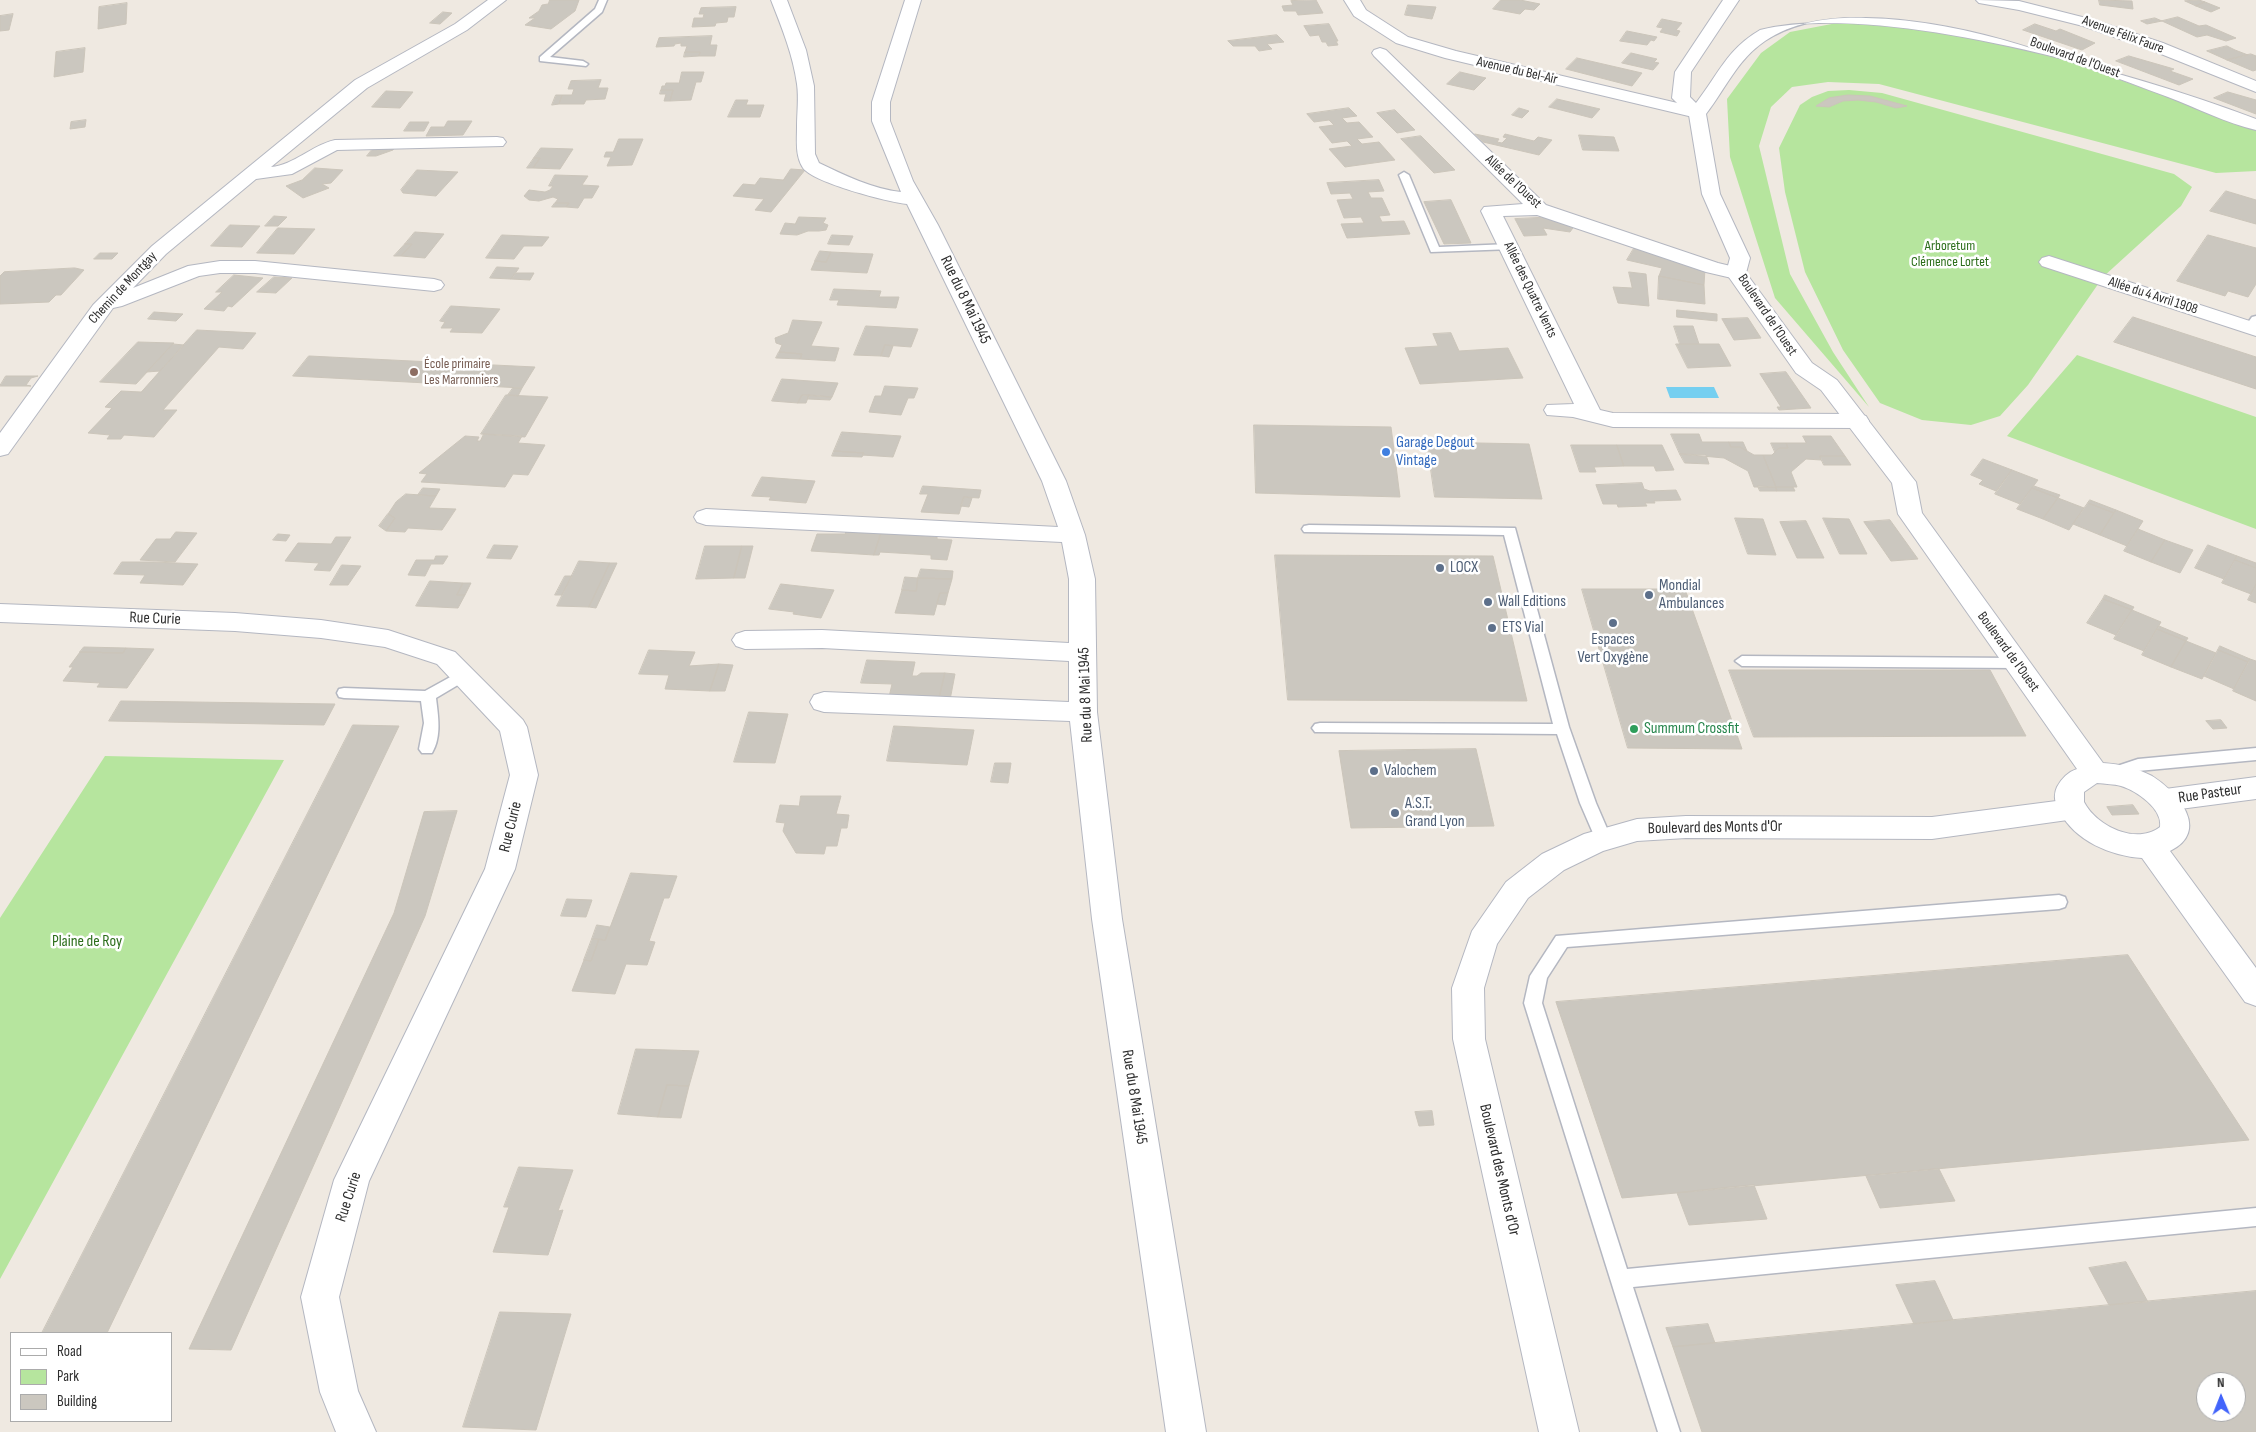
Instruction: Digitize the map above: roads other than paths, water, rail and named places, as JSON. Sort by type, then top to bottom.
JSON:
[{"type":"street","name":"Chemin de Montgay","points":[[0,448],[100,309],[159,250],[361,84],[462,27],[498,0]]},
{"type":"street","points":[[779,0],[798,50],[806,86],[806,154],[811,166],[836,178],[886,196],[914,200]]},
{"type":"street","name":"Rue du 8 Mai 1945","points":[[913,0],[881,102],[881,121],[890,149],[914,200],[1054,480],[1073,534],[1082,579],[1084,712],[1107,919],[1186,1432]]},
{"type":"street","name":"Avenue du Bel-Air","points":[[1352,0],[1360,13],[1402,40],[1451,55],[1703,106]]},
{"type":"street","points":[[1703,106],[1681,98],[1683,72],[1731,0]]},
{"type":"street","name":"Avenue Félix Faure","points":[[1984,0],[2070,16],[2202,64],[2256,87]]},
{"type":"street","name":"Boulevard de l'Ouest","points":[[2104,773],[2016,663],[1910,514],[1904,482],[1829,385],[1804,368],[1736,273],[1740,258],[1711,194],[1703,106],[1724,72],[1750,44],[1773,30],[1804,19],[1838,14],[1875,13],[1924,17],[1975,26],[2019,38],[2256,125]]},
{"type":"street","name":"Allée de l'Ouest","points":[[1380,53],[1539,209],[1713,268],[1736,273]]},
{"type":"street","points":[[252,174],[276,173],[290,168],[318,150],[335,145],[497,142]]},
{"type":"street","name":"Allée des Quatre Vents","points":[[1539,209],[1491,211],[1590,413]]},
{"type":"street","name":"Allée du 4 Avril 1908","points":[[2049,262],[2254,326]]},
{"type":"street","points":[[100,309],[154,284],[194,270],[220,267],[255,267],[434,285]]},
{"type":"street","points":[[1555,410],[1573,410],[1613,420],[1858,422]]},
{"type":"street","points":[[706,517],[1073,534]]},
{"type":"street","name":"Rue Curie","points":[[0,613],[226,622],[321,629],[388,639],[446,658],[513,727],[524,775],[500,869],[352,1180],[320,1298],[339,1392],[356,1432]]},
{"type":"street","points":[[745,640],[822,639],[1084,653]]},
{"type":"street","points":[[824,702],[1084,712]]},
{"type":"street","points":[[2104,773],[2132,778],[2150,788],[2165,800],[2174,814],[2176,827],[2170,838],[2157,844],[2149,845],[2120,843],[2100,835],[2084,823],[2072,810],[2068,796],[2070,785],[2080,777],[2104,773]]},
{"type":"street","name":"Rue Pasteur","points":[[2165,800],[2256,788]]},
{"type":"street","name":"Boulevard des Monts d'Or","points":[[1559,1432],[1469,1039],[1468,988],[1483,940],[1517,890],[1553,862],[1604,840],[1636,830],[1686,827],[1932,828],[2072,810]]},
{"type":"street","points":[[2149,845],[2256,993]]},
{"type":"lane","points":[[583,64],[544,59],[599,10],[603,0]]},
{"type":"lane","points":[[1404,175],[1435,250],[1509,247]]},
{"type":"lane","points":[[1309,529],[1510,531],[1562,729],[1585,798],[1604,840]]},
{"type":"lane","points":[[1742,661],[2016,663]]},
{"type":"lane","points":[[344,693],[428,696],[464,675]]},
{"type":"lane","points":[[427,750],[432,723],[428,696]]},
{"type":"lane","points":[[1320,728],[1562,729]]},
{"type":"lane","points":[[2104,773],[2138,765],[2256,754]]},
{"type":"lane","points":[[1669,1432],[1533,1003],[1539,976],[1562,941],[2059,902]]},
{"type":"lane","points":[[1620,1279],[2256,1217]]},
{"type":"water","points":[[1666,387],[1714,387],[1719,398],[1670,398]]},
{"type":"place","name":"École primaire Les Marronniers","points":[[414,372]]},
{"type":"place","name":"Garage Degout Vintage","points":[[1386,452]]},
{"type":"place","name":"LOCX","points":[[1440,568]]},
{"type":"place","name":"Mondial Ambulances","points":[[1649,595]]},
{"type":"place","name":"Wall Editions","points":[[1488,602]]},
{"type":"place","name":"Espaces Vert Oxygène","points":[[1613,623]]},
{"type":"place","name":"ETS Vial","points":[[1492,628]]},
{"type":"place","name":"Summum Crossfit","points":[[1634,729]]},
{"type":"place","name":"Valochem","points":[[1374,771]]},
{"type":"place","name":"A.S.T. Grand Lyon","points":[[1395,813]]},
{"type":"park label","name":"Arboretum Clémence Lortet","points":[[1950,254]]},
{"type":"park label","name":"Plaine de Roy","points":[[87,942]]}]
